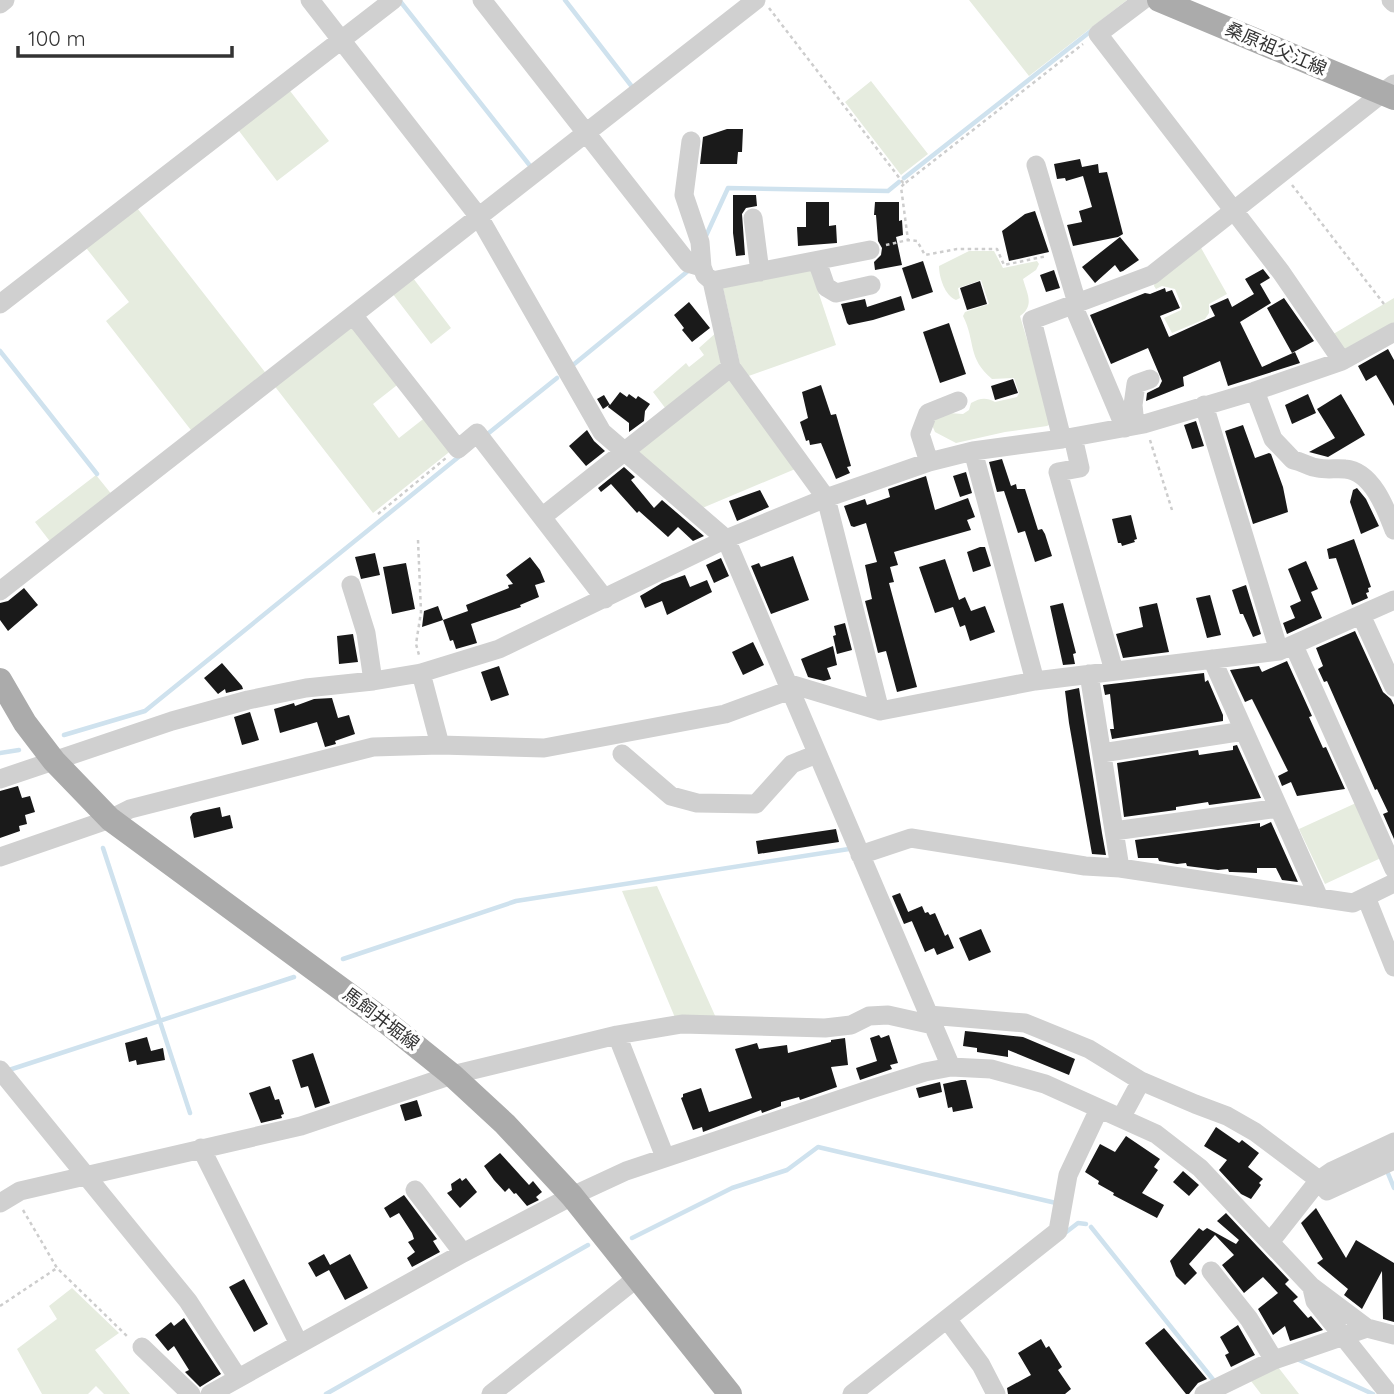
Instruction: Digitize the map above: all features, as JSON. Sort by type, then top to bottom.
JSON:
[{"type":"main road","name":"桑原祖父江線","points":[[1159,0],[1390,92]]},
{"type":"main road","name":"馬飼井堀線","points":[[0,680],[25,723],[54,761],[110,820],[386,1022],[452,1075],[505,1124],[572,1196],[730,1394]]},
{"type":"street","points":[[0,4],[5,0]]},
{"type":"street","points":[[310,0],[479,217],[602,432],[726,538],[951,1067]]},
{"type":"street","points":[[0,304],[393,0]]},
{"type":"street","points":[[482,0],[688,263],[707,274],[760,272],[870,250]]},
{"type":"street","points":[[0,591],[756,0]]},
{"type":"street","points":[[1143,0],[1098,34],[1234,209],[1342,361]]},
{"type":"street","points":[[1114,671],[1058,472],[1080,468],[1067,438],[1032,320],[1152,275],[1282,172],[1390,92]]},
{"type":"street","points":[[691,141],[684,195],[700,242],[731,367],[826,498],[880,710]]},
{"type":"street","points":[[1037,165],[1075,304],[1135,426]]},
{"type":"street","points":[[0,289],[124,192]]},
{"type":"street","points":[[752,218],[760,272]]},
{"type":"street","points":[[817,261],[826,287],[836,293],[871,285]]},
{"type":"street","points":[[353,315],[458,449],[477,433],[605,598]]},
{"type":"street","points":[[0,779],[172,721],[247,700],[306,688],[373,681],[423,672],[499,649],[726,538],[826,498],[929,462],[973,451],[1135,426],[1255,391],[1342,361],[1394,332]]},
{"type":"street","points":[[542,517],[731,367]]},
{"type":"street","points":[[1135,426],[1133,405],[1136,384],[1150,379]]},
{"type":"street","points":[[1255,391],[1273,439],[1293,460],[1307,462],[1318,468],[1356,471],[1377,495],[1394,530]]},
{"type":"street","points":[[929,462],[920,434],[928,413],[958,401]]},
{"type":"street","points":[[1204,405],[1287,649],[1394,869]]},
{"type":"street","points":[[973,451],[1035,681]]},
{"type":"street","points":[[351,585],[366,633],[373,681]]},
{"type":"street","points":[[0,857],[110,820],[130,809],[373,747],[440,745],[544,748],[725,714],[789,687],[880,710],[1035,681],[1287,649],[1394,600]]},
{"type":"street","points":[[1361,615],[1394,687]]},
{"type":"street","points":[[1212,659],[1320,898]]},
{"type":"street","points":[[423,672],[440,745]]},
{"type":"street","points":[[1089,674],[1121,867]]},
{"type":"street","points":[[1102,753],[1244,732]]},
{"type":"street","points":[[622,754],[671,796],[697,803],[756,804],[792,764],[817,754]]},
{"type":"street","points":[[1114,831],[1279,808]]},
{"type":"street","points":[[860,855],[911,838],[1085,866],[1121,867],[1353,903],[1394,883]]},
{"type":"street","points":[[1366,897],[1394,967]]},
{"type":"street","points":[[7,1199],[20,1191],[301,1126],[452,1075],[617,1035],[682,1024],[825,1028],[850,1025],[869,1016],[888,1015],[931,1020],[1025,1023],[1089,1049],[1141,1080],[1227,1116],[1255,1132],[1319,1180],[1327,1191],[1394,1160]]},
{"type":"street","points":[[617,1035],[665,1157]]},
{"type":"street","points":[[218,1392],[238,1378],[463,1253],[626,1171],[914,1075],[951,1067],[991,1069],[1045,1084],[1156,1134],[1179,1150],[1231,1199],[1311,1286],[1367,1328],[1394,1335]]},
{"type":"street","points":[[0,1070],[188,1301],[238,1378]]},
{"type":"street","points":[[1121,1118],[1141,1080]]},
{"type":"street","points":[[852,1394],[1058,1231],[1068,1175],[1099,1109]]},
{"type":"street","points":[[1271,1241],[1319,1180],[1332,1171],[1394,1142]]},
{"type":"street","points":[[201,1149],[299,1344]]},
{"type":"street","points":[[415,1190],[463,1253]]},
{"type":"street","points":[[1211,1271],[1249,1320],[1274,1360]]},
{"type":"street","points":[[491,1394],[637,1278]]},
{"type":"street","points":[[1311,1286],[1315,1301],[1389,1394]]},
{"type":"street","points":[[947,1319],[981,1365],[996,1394]]},
{"type":"street","points":[[1204,1394],[1274,1360],[1367,1328]]},
{"type":"street","points":[[142,1346],[191,1394]]},
{"type":"path","points":[[763,0],[904,184]]},
{"type":"path","points":[[908,240],[901,187],[1098,34]]},
{"type":"path","points":[[1282,172],[1384,304]]},
{"type":"path","points":[[870,250],[873,247],[908,240],[917,241],[925,255],[957,249],[997,248],[1004,265],[1063,253]]},
{"type":"path","points":[[1135,426],[1172,510]]},
{"type":"path","points":[[378,514],[458,449]]},
{"type":"path","points":[[418,540],[421,612],[416,644],[423,672]]},
{"type":"path","points":[[7,1199],[57,1268],[138,1347],[142,1346]]},
{"type":"path","points":[[0,1307],[57,1268]]},
{"type":"shaded area","points":[[969,0],[1127,0],[1029,76]]},
{"type":"shaded area","points":[[871,81],[928,154],[901,175],[845,102]]},
{"type":"shaded area","points":[[287,87],[329,141],[277,181],[236,127]]},
{"type":"shaded area","points":[[134,204],[268,376],[194,434],[106,321],[129,302],[83,244]]},
{"type":"shaded area","points":[[1200,246],[1227,294],[1209,304],[1209,313],[1205,319],[1172,333],[1164,318],[1181,310],[1182,306],[1175,289],[1162,286],[1156,289],[1155,281]]},
{"type":"shaded area","points":[[969,251],[994,251],[1003,268],[1037,261],[1039,264],[1036,270],[1023,279],[1029,303],[1020,316],[1052,423],[956,443],[935,432],[932,417],[948,413],[963,414],[969,410],[971,403],[977,400],[995,402],[1017,397],[1019,393],[1014,378],[992,379],[975,357],[963,316],[965,312],[989,304],[981,280],[958,288],[960,298],[956,300],[949,295],[941,281],[939,266]]},
{"type":"shaded area","points":[[810,267],[836,345],[743,378],[722,283]]},
{"type":"shaded area","points":[[413,278],[451,328],[431,344],[392,293]]},
{"type":"shaded area","points":[[1394,298],[1394,323],[1342,353],[1330,336]]},
{"type":"shaded area","points":[[353,321],[401,382],[373,404],[399,438],[427,416],[453,449],[373,513],[273,384]]},
{"type":"shaded area","points":[[718,331],[723,361],[669,413],[653,392],[686,363],[689,367],[704,355],[699,348]]},
{"type":"shaded area","points":[[728,372],[800,467],[700,509],[632,450]]},
{"type":"shaded area","points":[[96,475],[113,496],[52,544],[35,522]]},
{"type":"shaded area","points":[[1356,803],[1381,858],[1325,884],[1299,829]]},
{"type":"shaded area","points":[[657,886],[717,1020],[676,1020],[622,891]]},
{"type":"shaded area","points":[[72,1288],[119,1333],[95,1350],[130,1394],[104,1394],[96,1386],[88,1394],[42,1394],[17,1349],[57,1319],[49,1306]]},
{"type":"shaded area","points":[[1278,1367],[1299,1394],[1261,1394],[1251,1381]]},
{"type":"building","points":[[727,129],[743,129],[742,152],[738,152],[737,164],[700,164],[703,137]]},
{"type":"building","points":[[1080,159],[1082,167],[1098,164],[1099,173],[1107,172],[1123,234],[1073,246],[1067,225],[1082,222],[1079,211],[1092,207],[1083,176],[1066,181],[1065,178],[1057,179],[1054,164]]},
{"type":"building","points":[[733,195],[756,195],[757,206],[746,208],[742,214],[745,255],[736,256]]},
{"type":"building","points":[[806,202],[829,202],[829,226],[836,225],[837,243],[798,246],[797,227],[806,227]]},
{"type":"building","points":[[875,202],[899,202],[899,221],[902,220],[903,235],[896,237],[902,265],[875,270],[874,262],[881,255],[882,248],[878,241],[874,215]]},
{"type":"building","points":[[1035,211],[1049,252],[1009,261],[1002,231],[1025,214]]},
{"type":"building","points":[[1120,237],[1139,260],[1120,272],[1115,265],[1095,283],[1082,267]]},
{"type":"building","points":[[923,261],[933,292],[912,299],[902,268]]},
{"type":"building","points":[[1263,269],[1270,278],[1260,284],[1271,303],[1240,322],[1262,367],[1295,352],[1300,363],[1228,386],[1220,361],[1183,377],[1184,386],[1146,401],[1147,393],[1159,387],[1162,381],[1148,348],[1111,364],[1090,315],[1165,288],[1166,292],[1172,290],[1180,308],[1160,316],[1169,337],[1215,316],[1210,306],[1228,298],[1232,307],[1254,294],[1245,279]]},
{"type":"building","points":[[1054,270],[1060,288],[1046,292],[1040,275]]},
{"type":"building","points":[[980,281],[987,304],[967,310],[960,288]]},
{"type":"building","points":[[901,296],[905,310],[849,325],[841,304],[865,299],[867,307]]},
{"type":"building","points":[[1284,298],[1314,341],[1292,353],[1267,308]]},
{"type":"building","points":[[689,302],[710,328],[692,342],[674,315]]},
{"type":"building","points":[[949,323],[966,374],[940,383],[923,332]]},
{"type":"building","points":[[1388,349],[1394,360],[1394,406],[1376,375],[1366,381],[1358,366]]},
{"type":"building","points":[[1013,379],[1018,393],[995,400],[991,386]]},
{"type":"building","points":[[821,385],[831,415],[836,414],[851,466],[847,467],[850,473],[836,479],[821,443],[810,445],[809,440],[806,441],[800,422],[808,418],[802,392]]},
{"type":"building","points":[[620,392],[636,399],[638,396],[650,404],[645,411],[644,421],[629,432],[629,423],[608,407],[609,405],[603,409],[597,399],[604,395],[610,405]]},
{"type":"building","points":[[1308,394],[1316,413],[1292,424],[1285,405]]},
{"type":"building","points":[[1341,394],[1365,435],[1328,457],[1309,452],[1335,438],[1317,409]]},
{"type":"building","points":[[1196,421],[1204,446],[1192,449],[1184,425]]},
{"type":"building","points":[[1243,425],[1255,458],[1271,454],[1283,487],[1288,512],[1253,524],[1225,431]]},
{"type":"building","points":[[587,430],[605,451],[586,466],[569,446]]},
{"type":"building","points":[[1002,459],[1011,486],[1016,484],[1017,489],[1025,489],[1038,530],[1042,529],[1045,534],[1052,556],[1035,562],[1025,531],[1018,533],[1004,491],[997,492],[989,462]]},
{"type":"building","points":[[624,467],[635,477],[631,480],[654,508],[662,500],[704,536],[693,541],[678,527],[668,537],[639,511],[637,513],[611,484],[601,492],[598,488]]},
{"type":"building","points":[[966,472],[972,493],[960,497],[953,476]]},
{"type":"building","points":[[926,476],[935,510],[968,498],[975,517],[967,520],[971,530],[894,552],[898,565],[890,567],[894,582],[889,583],[917,687],[897,692],[886,651],[878,653],[865,601],[872,599],[865,565],[877,562],[866,523],[851,526],[844,506],[865,499],[867,505],[890,497],[888,489]]},
{"type":"building","points":[[1357,488],[1366,499],[1379,526],[1361,534],[1350,502],[1353,490]]},
{"type":"building","points":[[760,490],[769,507],[737,521],[729,501]]},
{"type":"building","points":[[1131,515],[1137,539],[1122,546],[1118,543],[1112,519]]},
{"type":"building","points":[[1354,539],[1371,587],[1366,593],[1368,598],[1352,605],[1336,558],[1329,559],[1327,549]]},
{"type":"building","points":[[985,547],[991,566],[973,572],[967,552]]},
{"type":"building","points":[[375,553],[380,575],[361,579],[355,557]]},
{"type":"building","points":[[793,556],[809,600],[771,614],[751,566],[759,563],[761,567]]},
{"type":"building","points":[[530,557],[545,582],[535,585],[539,597],[520,605],[521,607],[471,624],[477,643],[456,649],[453,640],[450,641],[443,620],[468,611],[466,605],[509,588],[508,585],[513,584],[506,575]]},
{"type":"building","points":[[721,558],[729,576],[714,583],[706,565]]},
{"type":"building","points":[[945,559],[959,600],[965,597],[971,611],[985,606],[995,632],[970,641],[965,625],[960,627],[953,607],[935,613],[919,567]]},
{"type":"building","points":[[1306,561],[1318,589],[1311,592],[1322,618],[1287,634],[1283,623],[1295,618],[1290,606],[1301,601],[1288,569]]},
{"type":"building","points":[[406,563],[415,609],[392,614],[383,567]]},
{"type":"building","points":[[685,575],[690,587],[707,580],[712,592],[667,615],[662,601],[645,608],[640,596],[662,583]]},
{"type":"building","points":[[1246,585],[1261,634],[1253,637],[1243,614],[1240,614],[1232,590]]},
{"type":"building","points":[[24,588],[38,605],[8,631],[0,620],[0,603],[8,601]]},
{"type":"building","points":[[1210,595],[1221,635],[1207,638],[1196,598]]},
{"type":"building","points":[[1063,603],[1076,653],[1073,654],[1075,664],[1063,665],[1050,606]]},
{"type":"building","points":[[1157,603],[1169,652],[1123,658],[1116,634],[1143,627],[1139,607]]},
{"type":"building","points":[[438,606],[443,620],[422,627],[424,611]]},
{"type":"building","points":[[845,623],[852,650],[837,654],[834,626]]},
{"type":"building","points":[[1355,631],[1383,692],[1394,705],[1394,839],[1383,814],[1388,812],[1377,789],[1375,790],[1327,681],[1324,682],[1318,669],[1323,666],[1316,648]]},
{"type":"building","points":[[353,634],[358,662],[339,664],[337,636]]},
{"type":"building","points":[[753,642],[764,665],[743,675],[732,652]]},
{"type":"building","points":[[833,646],[837,665],[827,668],[831,679],[824,681],[808,677],[801,659]]},
{"type":"building","points":[[1287,661],[1323,748],[1326,747],[1345,789],[1297,796],[1291,782],[1282,786],[1278,776],[1288,771],[1252,699],[1245,702],[1230,670],[1259,666],[1262,672]]},
{"type":"building","points":[[222,663],[243,689],[226,693],[225,689],[218,694],[204,678]]},
{"type":"building","points":[[499,666],[509,695],[491,701],[481,672]]},
{"type":"building","points":[[1204,673],[1205,682],[1208,680],[1223,721],[1112,739],[1110,729],[1114,729],[1110,694],[1105,695],[1103,685]]},
{"type":"building","points":[[1079,688],[1106,855],[1092,854],[1069,723],[1065,691]]},
{"type":"building","points":[[332,698],[338,718],[349,715],[355,734],[325,747],[317,722],[280,733],[274,709],[294,703],[295,706],[314,699]]},
{"type":"building","points":[[250,712],[259,740],[242,745],[234,717]]},
{"type":"building","points":[[1237,745],[1261,798],[1209,805],[1208,802],[1176,807],[1176,810],[1124,817],[1117,763],[1198,750],[1199,755],[1233,750],[1233,746]]},
{"type":"building","points":[[18,786],[22,798],[30,796],[35,812],[25,815],[27,824],[19,826],[20,831],[0,838],[0,791]]},
{"type":"building","points":[[220,807],[222,817],[230,815],[233,828],[194,838],[190,817],[193,813]]},
{"type":"building","points":[[1271,822],[1298,882],[1282,880],[1276,868],[1257,868],[1257,873],[1229,872],[1228,869],[1218,870],[1159,861],[1158,858],[1138,858],[1135,840],[1260,823],[1260,827]]},
{"type":"building","points":[[836,829],[839,842],[758,854],[756,841]]},
{"type":"building","points":[[900,893],[912,921],[904,924],[892,896]]},
{"type":"building","points":[[922,906],[925,913],[935,913],[945,936],[948,934],[954,948],[937,955],[934,948],[925,952],[908,912]]},
{"type":"building","points":[[981,929],[991,952],[969,961],[959,938]]},
{"type":"building","points":[[965,1031],[1023,1037],[1075,1059],[1069,1075],[1008,1050],[1008,1057],[977,1052],[977,1048],[963,1046]]},
{"type":"building","points":[[879,1035],[881,1038],[889,1035],[898,1063],[890,1065],[892,1069],[860,1080],[856,1068],[877,1061],[870,1038]]},
{"type":"building","points":[[147,1037],[151,1051],[163,1048],[165,1060],[137,1065],[136,1060],[129,1062],[125,1043]]},
{"type":"building","points":[[845,1038],[848,1065],[831,1067],[837,1087],[800,1100],[799,1097],[781,1102],[781,1106],[762,1113],[761,1110],[703,1132],[702,1127],[693,1130],[681,1098],[683,1094],[701,1088],[709,1112],[752,1098],[735,1049],[757,1043],[759,1049],[787,1045],[788,1053]]},
{"type":"building","points":[[313,1053],[330,1103],[315,1108],[308,1086],[301,1088],[292,1060]]},
{"type":"building","points":[[966,1080],[973,1108],[953,1112],[952,1107],[948,1108],[943,1084]]},
{"type":"building","points":[[940,1082],[942,1092],[919,1098],[916,1088]]},
{"type":"building","points":[[270,1086],[275,1100],[279,1099],[284,1114],[281,1115],[282,1118],[261,1123],[249,1093]]},
{"type":"building","points":[[417,1100],[422,1116],[405,1121],[400,1105]]},
{"type":"building","points":[[1216,1127],[1239,1143],[1242,1140],[1259,1153],[1248,1167],[1263,1179],[1251,1199],[1241,1194],[1219,1170],[1227,1160],[1204,1146]]},
{"type":"building","points":[[1126,1136],[1160,1159],[1154,1167],[1158,1170],[1142,1193],[1164,1205],[1157,1218],[1113,1195],[1114,1193],[1085,1172],[1100,1144],[1115,1152]]},
{"type":"building","points":[[500,1153],[529,1185],[533,1181],[542,1192],[536,1197],[539,1200],[527,1206],[516,1193],[509,1188],[505,1192],[494,1180],[484,1166]]},
{"type":"building","points":[[1183,1171],[1199,1185],[1189,1196],[1173,1182]]},
{"type":"building","points":[[460,1178],[462,1181],[466,1178],[477,1192],[460,1208],[447,1193],[452,1190],[451,1184]]},
{"type":"building","points":[[404,1195],[437,1239],[433,1241],[440,1252],[412,1267],[407,1258],[415,1252],[408,1242],[414,1239],[412,1233],[399,1213],[390,1218],[384,1208]]},
{"type":"building","points":[[1316,1208],[1346,1258],[1356,1240],[1394,1263],[1394,1322],[1383,1319],[1382,1271],[1362,1309],[1344,1295],[1348,1289],[1317,1263],[1323,1259],[1301,1223]]},
{"type":"building","points":[[1226,1213],[1289,1280],[1285,1284],[1298,1297],[1293,1301],[1323,1330],[1290,1341],[1285,1326],[1273,1335],[1258,1309],[1278,1293],[1263,1277],[1244,1293],[1222,1265],[1234,1255],[1215,1235],[1189,1264],[1197,1273],[1185,1285],[1176,1276],[1170,1261],[1199,1228],[1203,1231],[1207,1228],[1236,1244],[1239,1240],[1217,1221]]},
{"type":"building","points":[[324,1254],[330,1265],[350,1254],[368,1288],[345,1300],[329,1270],[316,1277],[308,1263]]},
{"type":"building","points":[[244,1279],[268,1324],[254,1332],[229,1287]]},
{"type":"building","points":[[184,1318],[221,1374],[200,1387],[185,1372],[189,1370],[174,1346],[168,1351],[155,1335],[171,1322],[174,1326]]},
{"type":"building","points":[[1238,1325],[1255,1355],[1231,1367],[1225,1355],[1229,1353],[1220,1337]]},
{"type":"building","points":[[1164,1328],[1207,1379],[1198,1383],[1189,1394],[1186,1394],[1145,1343]]},
{"type":"building","points":[[1041,1339],[1046,1348],[1049,1346],[1062,1367],[1058,1370],[1071,1389],[1065,1394],[1008,1394],[1007,1388],[1031,1375],[1018,1353]]},
{"type":"waterway","points":[[565,0],[633,88]]},
{"type":"waterway","points":[[400,1],[531,167]]},
{"type":"waterway","points":[[904,178],[1091,31]]},
{"type":"waterway","points":[[705,238],[728,188],[888,191],[899,182]]},
{"type":"waterway","points":[[573,365],[688,271]]},
{"type":"waterway","points":[[0,351],[97,474]]},
{"type":"waterway","points":[[485,436],[557,378]]},
{"type":"waterway","points":[[64,735],[145,711],[461,455]]},
{"type":"waterway","points":[[0,753],[19,750]]},
{"type":"waterway","points":[[103,848],[190,1113]]},
{"type":"waterway","points":[[343,959],[516,901],[849,849]]},
{"type":"waterway","points":[[9,1070],[294,977]]},
{"type":"waterway","points":[[632,1238],[732,1188],[787,1170],[818,1147],[1056,1203]]},
{"type":"waterway","points":[[1387,1171],[1394,1188]]},
{"type":"waterway","points":[[1065,1233],[1078,1223],[1086,1224]]},
{"type":"waterway","points":[[1091,1227],[1215,1382]]},
{"type":"waterway","points":[[326,1394],[588,1245]]},
{"type":"waterway","points":[[1297,1359],[1373,1394]]}]
